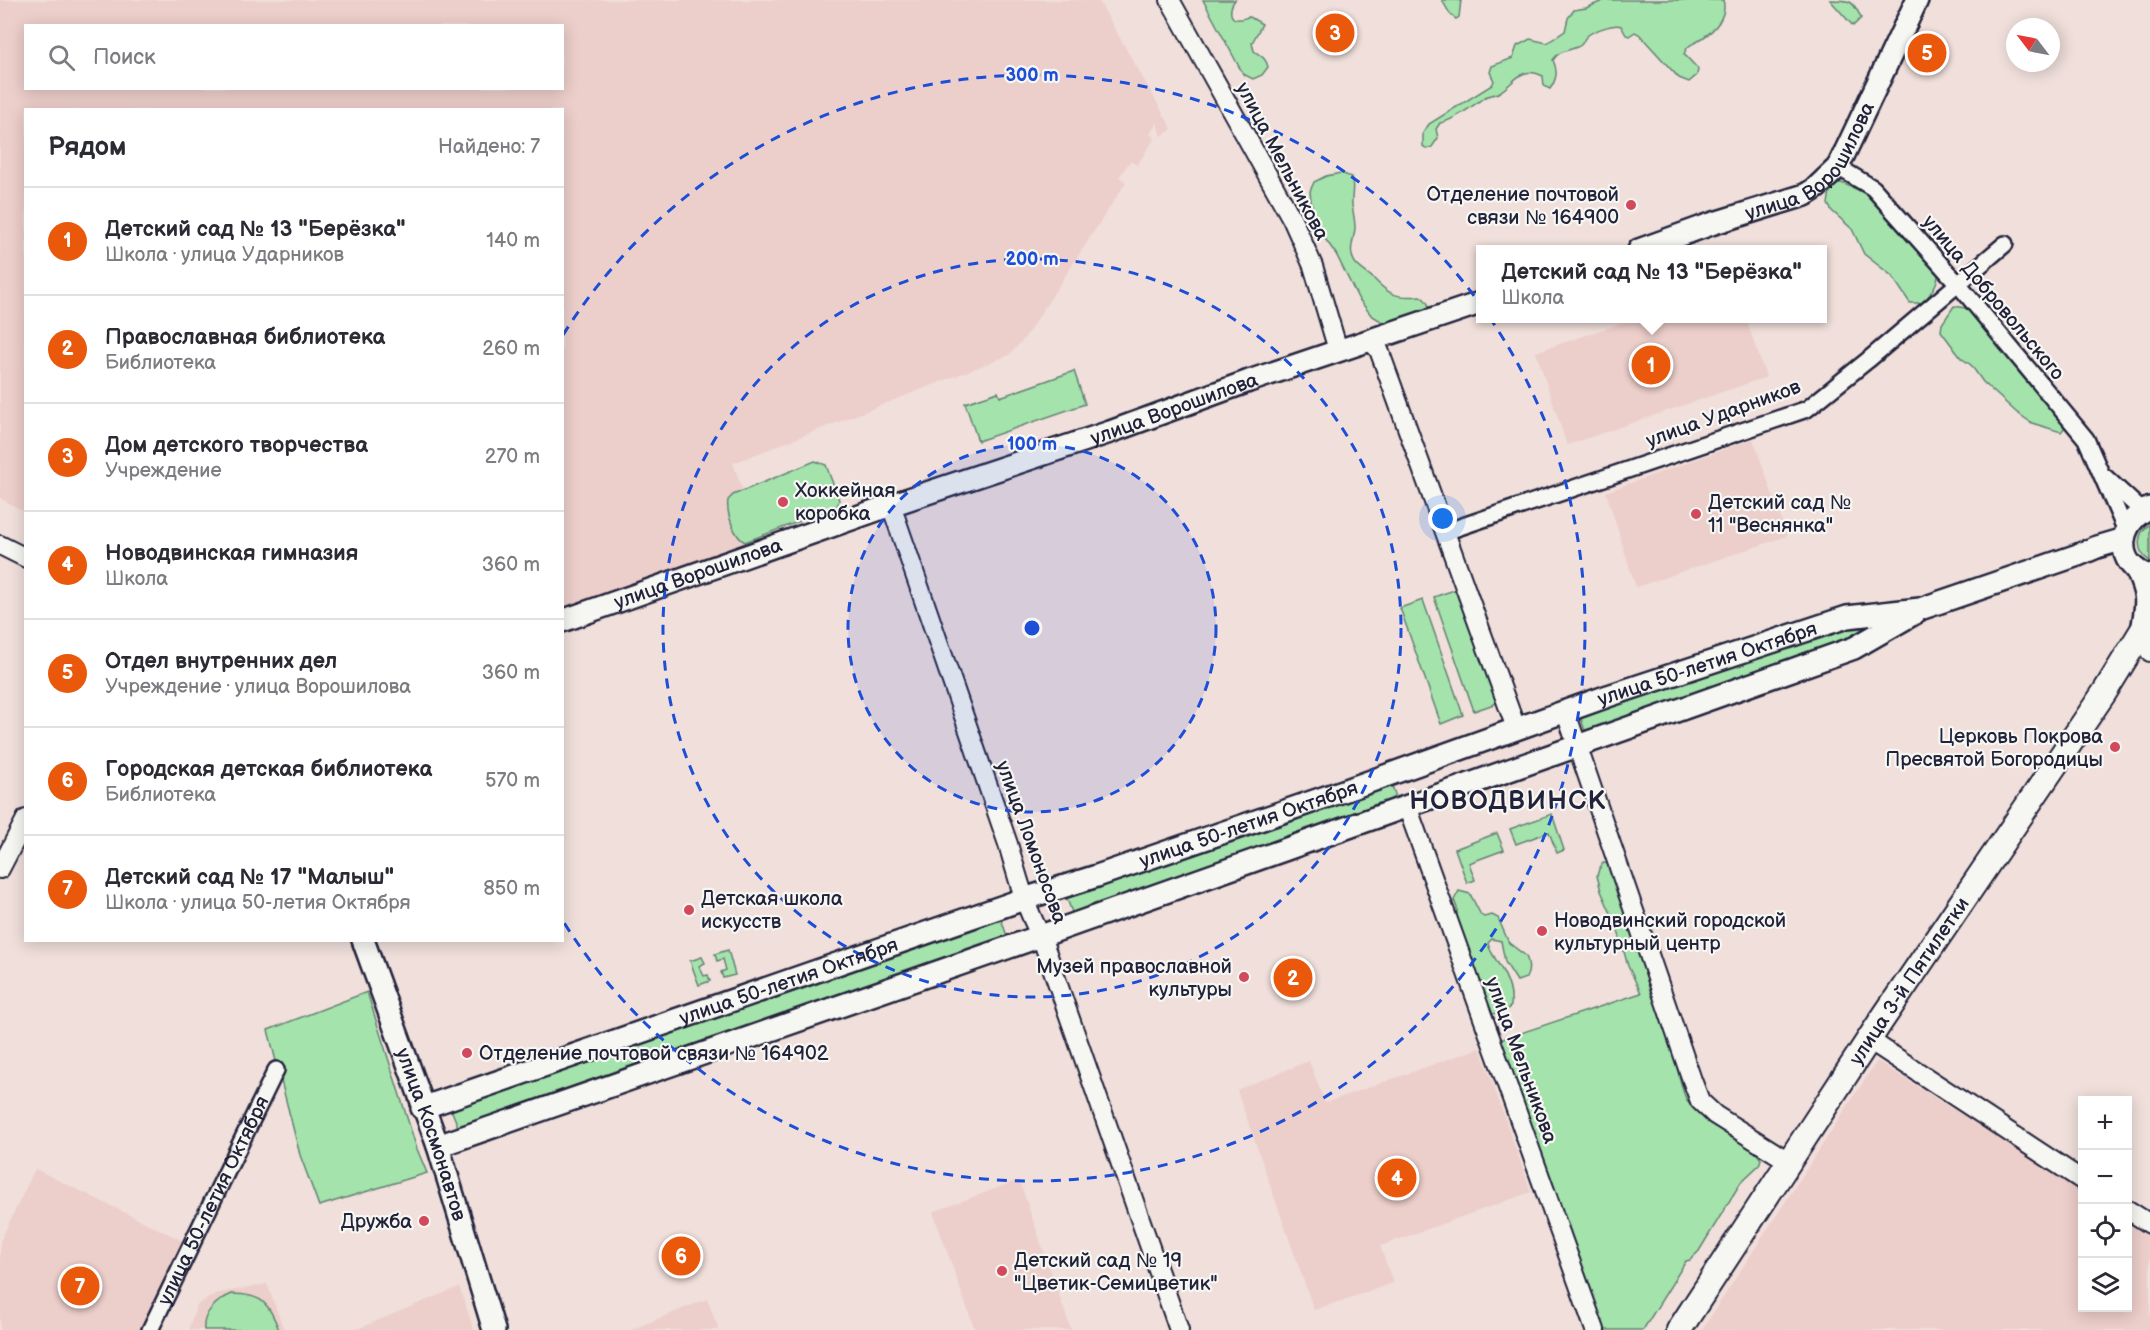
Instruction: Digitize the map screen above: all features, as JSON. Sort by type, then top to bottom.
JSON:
[{"type":"main road","name":"улица Ворошилова","points":[[1651,245],[1805,195],[1816,188],[1838,167],[1917,0]]},
{"type":"main road","name":"улица Ворошилова","points":[[564,620],[891,505],[1110,432],[1369,339],[1476,304]]},
{"type":"main road","points":[[2146,509],[2131,520],[2132,554],[2146,592],[2147,633]]},
{"type":"main road","name":"улица 50-летия Октября","points":[[438,1146],[1041,936],[1854,648],[1920,609],[2097,547],[2132,554]]},
{"type":"main road","name":"улица 50-летия Октября","points":[[422,1107],[1349,789],[1565,710],[1846,617],[1920,609]]},
{"type":"main road","name":"улица 3-й Пятилетки","points":[[1679,1330],[1870,1038],[2147,633]]},
{"type":"main road","name":"улица Космонавтов","points":[[364,942],[438,1146],[494,1330]]},
{"type":"street","name":"улица Мельникова","points":[[1170,0],[1292,219],[1312,266],[1338,350]]},
{"type":"street","name":"улица Добровольского","points":[[1838,167],[1873,188],[1958,284],[2086,440],[2132,554]]},
{"type":"street","name":"улица Ударников","points":[[1445,532],[1807,409],[2005,244]]},
{"type":"street","points":[[1369,339],[1379,350],[1516,728]]},
{"type":"street","points":[[2100,472],[2146,509]]},
{"type":"street","name":"улица Ломоносова","points":[[891,505],[1008,844],[1024,899],[1041,936],[1179,1330]]},
{"type":"street","points":[[0,545],[24,557]]},
{"type":"street","points":[[1565,710],[1700,1101],[1715,1115],[1788,1161]]},
{"type":"street","name":"улица Мельникова","points":[[1407,806],[1595,1330]]},
{"type":"street","points":[[0,869],[24,823]]},
{"type":"street","points":[[1870,1038],[1880,1047],[2078,1177]]},
{"type":"street","name":"улица 50-летия Октября","points":[[150,1330],[276,1070]]},
{"type":"street","points":[[2132,1213],[2150,1224]]},
{"type":"shaded area","points":[[0,0],[1098,0],[1172,129],[1161,136],[1157,122],[1150,134],[1155,138],[1137,165],[1130,161],[1119,177],[1126,182],[1024,339],[1009,355],[733,463],[762,545],[564,613],[564,108],[24,108],[24,511],[0,498]]},
{"type":"shaded area","points":[[1622,323],[1747,323],[1766,377],[1567,445],[1536,352]]},
{"type":"shaded area","name":"Детский сад № 11 \"Веснянка\"","points":[[1753,439],[1787,536],[1636,587],[1606,492]]},
{"type":"shaded area","points":[[1480,1048],[1531,1192],[1380,1246],[1393,1283],[1314,1310],[1237,1090],[1309,1061],[1325,1103]]},
{"type":"shaded area","points":[[1877,1061],[2078,1188],[2078,1312],[2132,1312],[2132,1223],[2150,1234],[2150,1330],[1702,1330]]},
{"type":"shaded area","points":[[35,1169],[183,1241],[140,1330],[0,1330],[0,1242]]},
{"type":"shaded area","name":"Детский сад № 19 \"Цветик-Семицветик\"","points":[[1019,1180],[1071,1330],[975,1330],[933,1212]]},
{"type":"shaded area","points":[[267,1284],[284,1330],[191,1330],[189,1327],[197,1305],[215,1294]]},
{"type":"shaded area","points":[[459,1287],[474,1330],[355,1330]]},
{"type":"shaded area","points":[[707,1299],[719,1330],[631,1330]]},
{"type":"green space","points":[[1203,0],[1235,0],[1231,9],[1233,18],[1250,17],[1262,24],[1252,43],[1254,51],[1263,58],[1268,67],[1262,75],[1253,79],[1243,74]]},
{"type":"green space","points":[[1442,0],[1461,0],[1459,17],[1456,19],[1450,14]]},
{"type":"green space","points":[[1605,0],[1723,0],[1724,12],[1715,27],[1706,36],[1689,46],[1684,54],[1698,69],[1697,75],[1689,82],[1679,78],[1639,34],[1635,32],[1629,36],[1621,26],[1609,27],[1593,32],[1581,45],[1555,57],[1553,60],[1556,75],[1550,89],[1544,86],[1543,76],[1535,73],[1523,74],[1498,93],[1485,97],[1457,116],[1440,123],[1436,129],[1438,138],[1432,147],[1427,149],[1423,146],[1423,133],[1429,124],[1492,85],[1494,81],[1490,72],[1492,66],[1513,58],[1517,46],[1530,39],[1547,43],[1565,31],[1568,18],[1574,10]]},
{"type":"green space","points":[[1830,0],[1850,2],[1861,18],[1853,26]]},
{"type":"green space","points":[[1341,173],[1351,177],[1353,187],[1352,205],[1355,228],[1351,251],[1353,260],[1395,295],[1420,296],[1427,302],[1430,312],[1398,326],[1384,323],[1371,315],[1358,298],[1336,254],[1318,229],[1311,201],[1310,191],[1314,182],[1326,176]]},
{"type":"green space","points":[[1839,182],[1866,193],[1894,220],[1938,270],[1936,283],[1923,303],[1910,303],[1892,276],[1864,254],[1852,229],[1832,211],[1828,204],[1831,184]]},
{"type":"green space","points":[[1954,306],[1965,308],[1976,316],[2064,421],[2065,427],[2061,432],[2032,423],[2016,412],[1983,382],[1971,365],[1961,358],[1941,331],[1942,324]]},
{"type":"green space","points":[[1074,371],[1085,404],[978,441],[965,403],[998,392],[1000,397]]},
{"type":"green space","name":"Хоккейная коробка","points":[[815,461],[826,465],[839,500],[837,507],[745,542],[737,535],[728,511],[728,500],[733,495]]},
{"type":"green space","points":[[2150,524],[2150,561],[2142,553],[2139,542],[2142,532]]},
{"type":"green space","points":[[1457,589],[1497,703],[1474,711],[1434,597]]},
{"type":"green space","points":[[1423,600],[1463,715],[1441,724],[1400,608]]},
{"type":"green space","points":[[1871,621],[1874,629],[1833,649],[1586,734],[1580,716],[1827,629]]},
{"type":"green space","points":[[1390,780],[1397,800],[1073,915],[1066,896]]},
{"type":"green space","points":[[1552,814],[1564,850],[1557,853],[1549,832],[1516,844],[1510,829]]},
{"type":"green space","points":[[1497,833],[1504,850],[1469,863],[1475,880],[1467,883],[1455,849]]},
{"type":"green space","points":[[1603,863],[1611,864],[1679,1066],[1677,1068],[1685,1097],[1704,1117],[1745,1142],[1761,1159],[1759,1165],[1741,1182],[1699,1251],[1686,1261],[1643,1330],[1599,1330],[1589,1299],[1592,1293],[1552,1182],[1545,1173],[1500,1040],[1641,993],[1628,966],[1617,927],[1601,891],[1597,876]]},
{"type":"green space","points":[[1459,891],[1470,894],[1481,915],[1484,917],[1492,915],[1498,918],[1509,943],[1526,956],[1529,967],[1526,978],[1517,981],[1505,962],[1501,941],[1492,939],[1488,943],[1510,988],[1511,1006],[1504,1012],[1492,1014],[1487,1011],[1457,923],[1457,908],[1454,900]]},
{"type":"green space","points":[[1000,916],[1007,936],[459,1129],[451,1109]]},
{"type":"green space","points":[[728,950],[735,975],[723,978],[721,972],[726,970],[723,959],[717,961],[715,954]]},
{"type":"green space","points":[[702,957],[705,963],[699,966],[704,976],[708,975],[710,981],[699,985],[690,961]]},
{"type":"green space","points":[[367,992],[417,1149],[427,1173],[319,1206],[300,1155],[268,1030]]},
{"type":"green space","points":[[232,1294],[251,1296],[263,1302],[272,1313],[279,1330],[204,1330],[208,1313],[221,1300]]},
{"type":"place","name":"Дом детского творчества","points":[[1335,33]]},
{"type":"place","name":"Отдел внутренних дел","points":[[1927,53]]},
{"type":"place","name":"Отделение почтовой связи № 164900","points":[[1631,205]]},
{"type":"place","name":"Детский сад № 13 \"Берёзка\"","points":[[1651,365]]},
{"type":"place","name":"Хоккейная коробка","points":[[783,502]]},
{"type":"place","name":"Детский сад № 11 \"Веснянка\"","points":[[1696,514]]},
{"type":"place","name":"Церковь Покрова Пресвятой Богородицы","points":[[2115,747]]},
{"type":"place","name":"Детская школа искусств","points":[[689,910]]},
{"type":"place","name":"Новодвинский городской культурный центр","points":[[1542,931]]},
{"type":"place","name":"Музей православной культуры","points":[[1244,977]]},
{"type":"place","name":"Православная библиотека","points":[[1293,978]]},
{"type":"place","name":"Отделение почтовой связи № 164902","points":[[467,1053]]},
{"type":"place","name":"Новодвинская гимназия","points":[[1397,1178]]},
{"type":"place","name":"Дружба","points":[[424,1221]]},
{"type":"place","name":"Городская детская библиотека","points":[[681,1256]]},
{"type":"place","name":"Детский сад № 19 \"Цветик-Семицветик\"","points":[[1002,1271]]},
{"type":"place","name":"Детский сад № 17 \"Малыш\"","points":[[80,1286]]},
{"type":"district","name":"НОВОДВИНСК","points":[[1508,800]]}]
